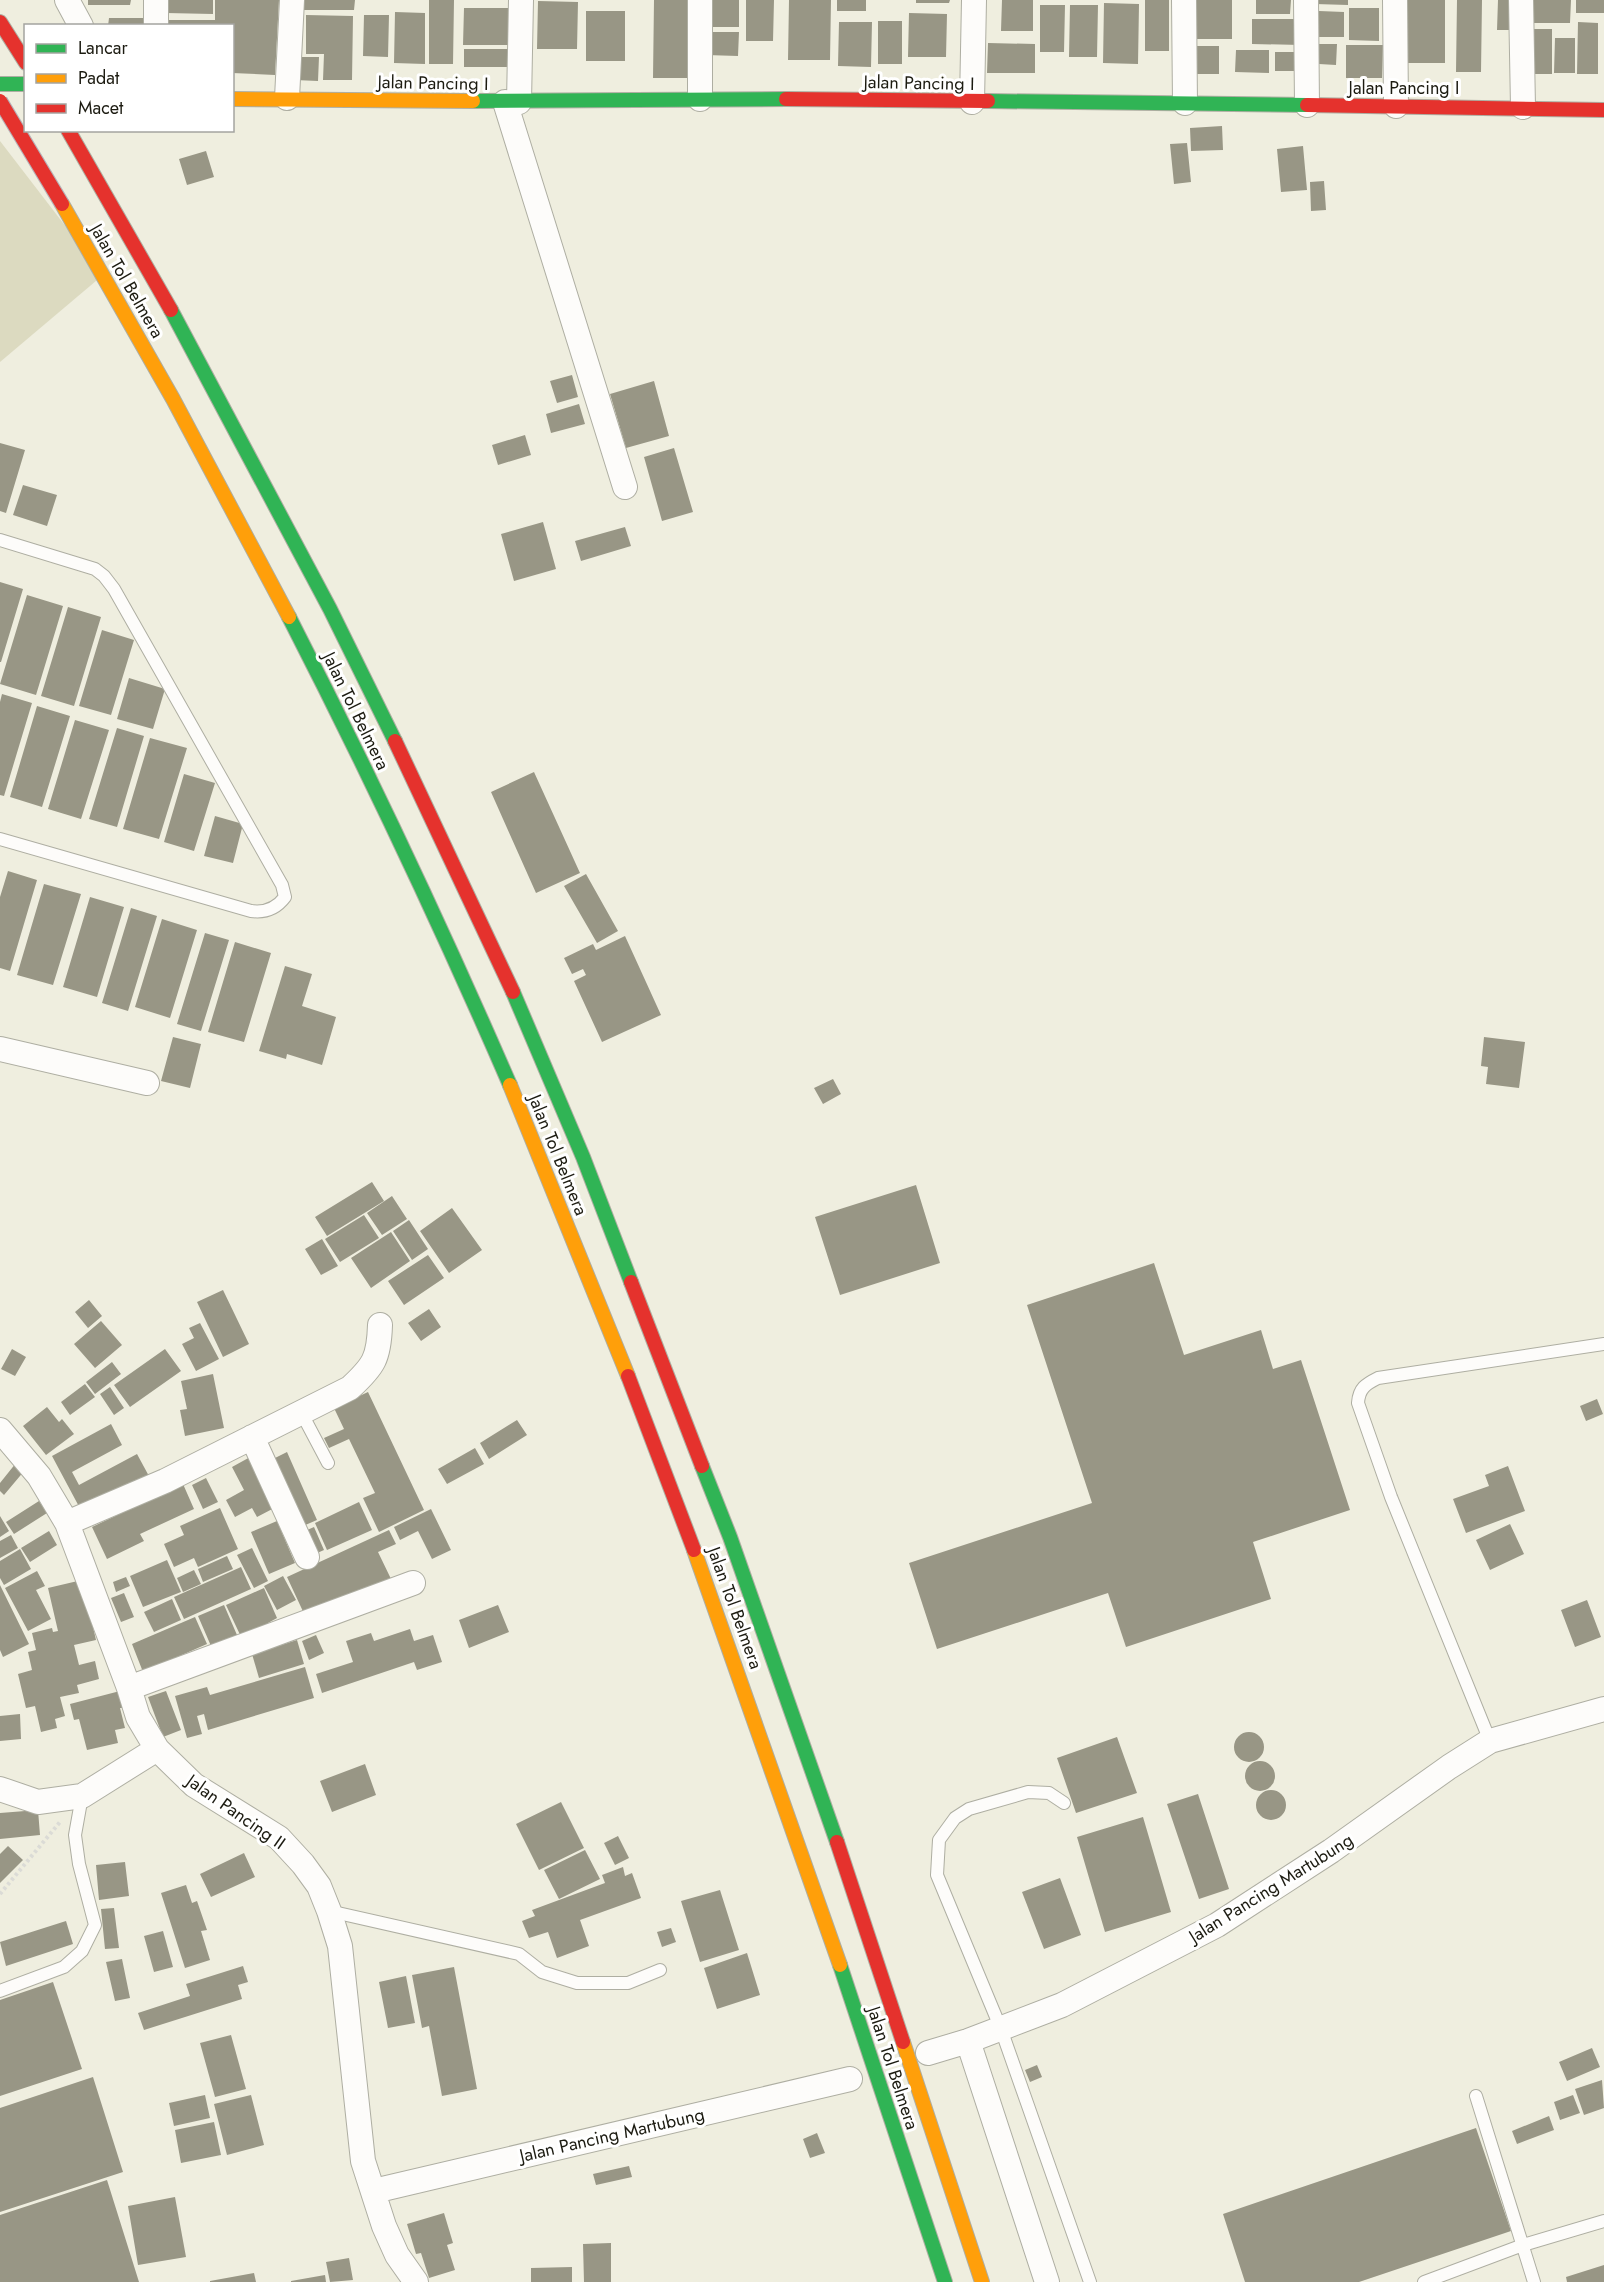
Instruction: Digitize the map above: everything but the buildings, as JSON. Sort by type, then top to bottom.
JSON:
[{"type":"main road","points":[[0,22],[24,60]]},
{"type":"main road","points":[[0,84],[24,84]]},
{"type":"main road","name":"Jalan Pancing I","points":[[234,99],[512,102],[700,99],[1523,107],[1604,110]]},
{"type":"main road","name":"Jalan Tol Belmera","points":[[0,101],[132,325],[304,647],[389,818],[511,1088],[648,1426],[738,1666],[945,2282]]},
{"type":"main road","points":[[0,108],[17,108]]},
{"type":"main road","name":"Jalan Tol Belmera","points":[[69,132],[159,289],[335,619],[392,732],[522,1012],[583,1157],[730,1537],[848,1875],[982,2282]]},
{"type":"street","points":[[67,0],[80,24]]},
{"type":"street","points":[[156,0],[156,24]]},
{"type":"street","points":[[287,98],[292,0]]},
{"type":"street","points":[[521,0],[512,102],[625,487]]},
{"type":"street","points":[[700,0],[700,99]]},
{"type":"street","points":[[972,102],[974,0]]},
{"type":"street","points":[[1184,0],[1185,103]]},
{"type":"street","points":[[1306,0],[1307,105]]},
{"type":"street","points":[[1395,0],[1396,106]]},
{"type":"street","points":[[1521,0],[1523,107]]},
{"type":"street","points":[[0,1048],[147,1083]]},
{"type":"street","points":[[67,1523],[165,1481],[351,1388],[369,1370],[380,1349],[380,1325]]},
{"type":"street","name":"Jalan Pancing II","points":[[0,1430],[39,1476],[67,1523],[138,1717],[157,1749],[194,1785],[279,1838],[319,1886],[330,1911],[340,1946],[363,2161],[384,2226],[397,2255],[416,2282]]},
{"type":"street","points":[[252,1437],[307,1557]]},
{"type":"street","points":[[129,1688],[413,1583]]},
{"type":"street","name":"Jalan Pancing Martubung","points":[[928,2054],[1062,2005],[1217,1925],[1331,1851],[1449,1767],[1490,1741],[1604,1709]]},
{"type":"street","points":[[0,1789],[38,1802],[82,1796],[157,1749]]},
{"type":"street","points":[[968,2041],[1047,2282]]},
{"type":"street","name":"Jalan Pancing Martubung","points":[[374,2191],[850,2079]]},
{"type":"lane","points":[[0,540],[95,569],[104,576],[114,589],[282,885],[285,897],[279,904],[260,913],[0,839]]},
{"type":"lane","points":[[1490,1741],[1391,1497],[1358,1402],[1359,1394],[1364,1385],[1378,1378],[1604,1344]]},
{"type":"lane","points":[[301,1412],[328,1463]]},
{"type":"lane","points":[[1064,1803],[1049,1793],[1028,1792],[969,1809],[955,1818],[939,1840],[937,1875],[1001,2029],[1090,2282]]},
{"type":"lane","points":[[0,1991],[64,1966],[82,1951],[95,1925],[79,1863],[75,1835],[82,1796]]},
{"type":"lane","points":[[330,1911],[519,1954],[542,1972],[577,1983],[628,1983],[660,1970]]},
{"type":"lane","points":[[1476,2096],[1534,2282]]},
{"type":"lane","points":[[1424,2282],[1523,2245],[1604,2221]]},
{"type":"path","points":[[0,1894],[82,1796]]},
{"type":"shaded area","points":[[0,141],[103,275],[0,362]]},
{"type":"traffic: fast","points":[[0,84],[24,84]]},
{"type":"traffic: fast","points":[[473,101],[786,99]]},
{"type":"traffic: fast","points":[[988,101],[1307,105]]},
{"type":"traffic: fast","points":[[171,310],[330,609],[395,741]]},
{"type":"traffic: fast","points":[[289,617],[403,849],[510,1085]]},
{"type":"traffic: fast","points":[[513,992],[583,1157],[631,1282]]},
{"type":"traffic: fast","points":[[702,1466],[730,1537],[837,1842]]},
{"type":"traffic: fast","points":[[840,1965],[945,2282]]},
{"type":"traffic: slow","points":[[234,99],[473,101]]},
{"type":"traffic: slow","points":[[62,204],[173,399],[289,617]]},
{"type":"traffic: slow","points":[[510,1085],[628,1376]]},
{"type":"traffic: slow","points":[[694,1550],[840,1965]]},
{"type":"traffic: slow","points":[[903,2042],[982,2282]]},
{"type":"traffic: jam","points":[[0,22],[24,60]]},
{"type":"traffic: jam","points":[[786,99],[988,101]]},
{"type":"traffic: jam","points":[[0,101],[62,204]]},
{"type":"traffic: jam","points":[[1307,105],[1604,110]]},
{"type":"traffic: jam","points":[[69,132],[171,310]]},
{"type":"traffic: jam","points":[[395,741],[513,992]]},
{"type":"traffic: jam","points":[[631,1282],[702,1466]]},
{"type":"traffic: jam","points":[[628,1376],[694,1550]]},
{"type":"traffic: jam","points":[[837,1842],[903,2042]]}]
